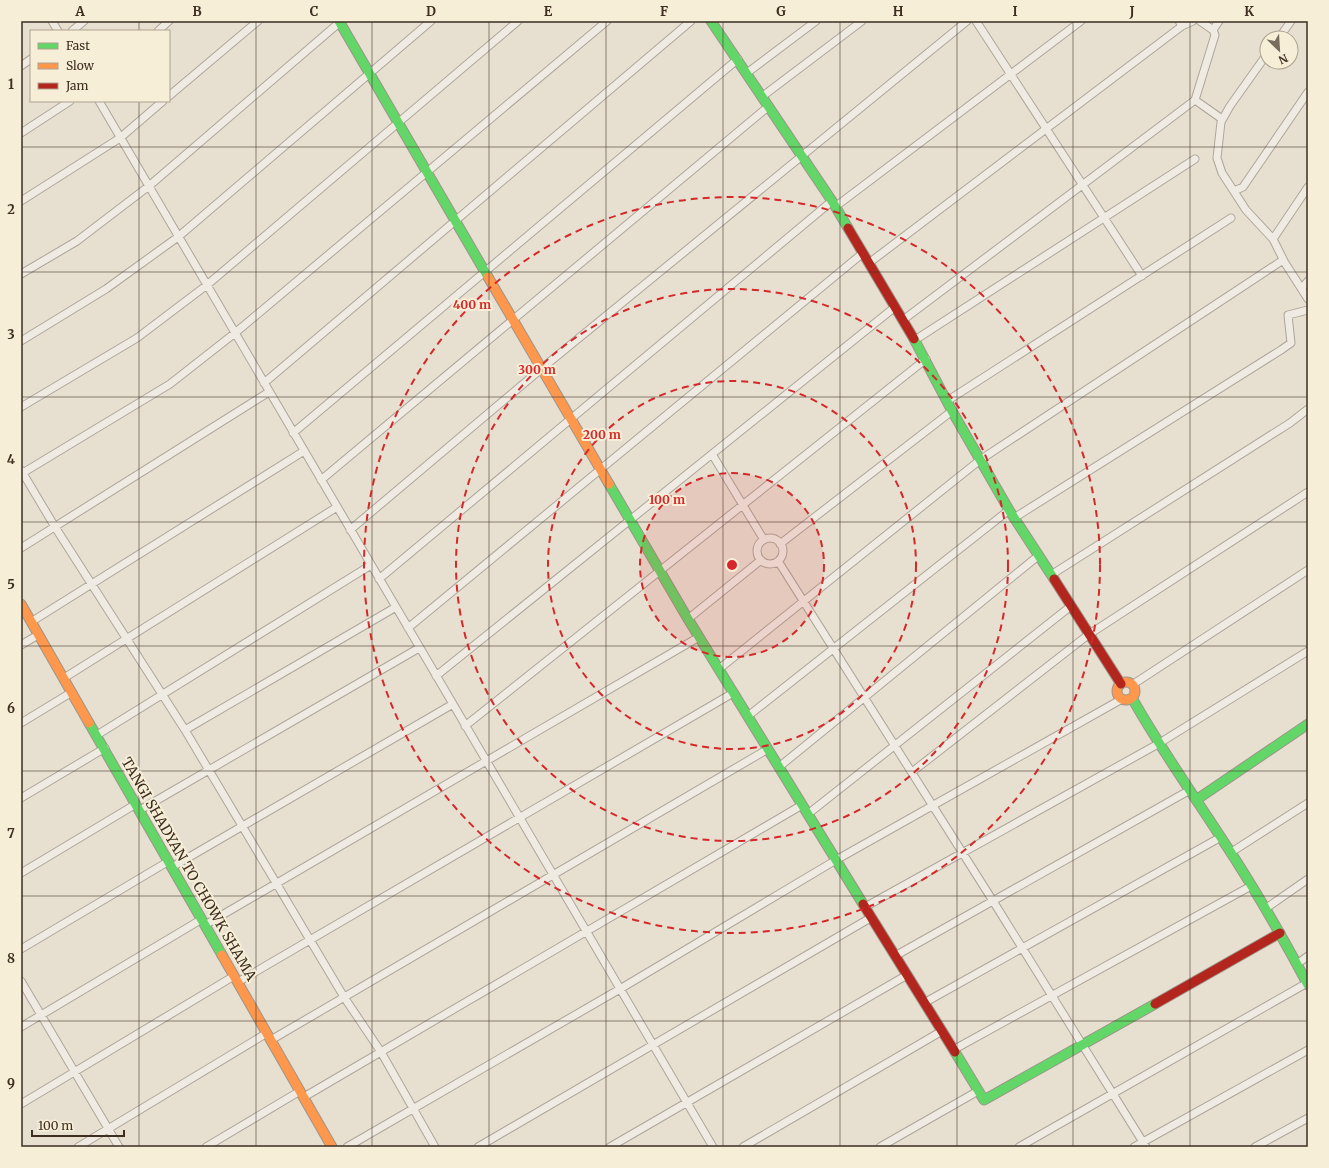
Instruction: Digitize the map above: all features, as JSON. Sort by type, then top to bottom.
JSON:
[{"type":"street","points":[[52,21],[57,30]]},
{"type":"street","points":[[73,30],[84,21]]},
{"type":"street","points":[[159,30],[170,21]]},
{"type":"street","points":[[170,95],[258,21]]},
{"type":"street","points":[[21,274],[77,241],[149,186],[340,21],[454,222],[688,619],[984,1100],[1083,1046],[1280,933]]},
{"type":"street","points":[[21,340],[106,289],[178,237],[431,21]]},
{"type":"street","points":[[21,407],[137,338],[207,285],[397,122],[518,21]]},
{"type":"street","points":[[435,1147],[381,1052],[344,997],[185,730],[22,473],[170,384],[235,333],[607,21]]},
{"type":"street","points":[[264,383],[691,21]]},
{"type":"street","points":[[711,21],[770,106],[834,204],[926,359],[952,411],[1011,514],[1121,684]]},
{"type":"street","points":[[747,73],[816,21]]},
{"type":"street","points":[[763,96],[862,21]]},
{"type":"street","points":[[350,530],[541,369],[967,21]]},
{"type":"street","points":[[976,21],[1142,276]]},
{"type":"street","points":[[379,579],[570,419],[834,204],[915,148],[1081,21]]},
{"type":"street","points":[[869,263],[1046,129],[1181,23],[1193,21]]},
{"type":"street","points":[[902,320],[1195,100],[1215,35],[1212,30],[1200,21]]},
{"type":"street","points":[[1212,30],[1219,21]]},
{"type":"street","points":[[1285,30],[1291,21]]},
{"type":"street","points":[[293,433],[738,59]]},
{"type":"street","points":[[21,66],[30,60]]},
{"type":"street","points":[[1259,65],[1222,119],[1217,158],[1222,173],[1246,210],[1273,239],[1283,260],[1308,299]]},
{"type":"street","points":[[1234,191],[1243,187],[1308,92]]},
{"type":"street","points":[[1195,100],[1222,119]]},
{"type":"street","points":[[21,133],[68,102]]},
{"type":"street","points":[[100,102],[713,1147]]},
{"type":"street","points":[[21,201],[120,138],[162,102]]},
{"type":"street","points":[[321,480],[770,106]]},
{"type":"street","points":[[914,340],[1196,159]]},
{"type":"street","points":[[1273,239],[1308,187]]},
{"type":"street","points":[[947,401],[1231,218]]},
{"type":"street","points":[[408,628],[862,253]]},
{"type":"street","points":[[718,669],[980,460],[1283,260]]},
{"type":"street","points":[[1302,288],[1308,281]]},
{"type":"street","points":[[436,676],[895,307]]},
{"type":"street","points":[[748,716],[834,648],[1011,514],[1291,343],[1288,315],[1308,310]]},
{"type":"street","points":[[465,726],[926,359]]},
{"type":"street","points":[[21,548],[269,392]]},
{"type":"street","points":[[1051,575],[1290,423],[1308,409]]},
{"type":"street","points":[[780,544],[952,411]]},
{"type":"street","points":[[31,622],[304,451]]},
{"type":"street","points":[[712,454],[764,540]]},
{"type":"street","points":[[912,772],[1088,635],[1308,492]]},
{"type":"street","points":[[64,678],[337,507]]},
{"type":"street","points":[[773,539],[780,544],[782,552],[778,560],[770,564],[761,560],[757,552],[760,543],[764,540],[773,539]]},
{"type":"street","points":[[779,767],[1038,556]]},
{"type":"street","points":[[688,619],[761,560]]},
{"type":"street","points":[[778,560],[963,852],[1144,1145]]},
{"type":"street","points":[[97,735],[371,565]]},
{"type":"street","points":[[1132,685],[1308,570]]},
{"type":"street","name":"TANGI SHADYAN TO CHOWK SHAMA","points":[[21,604],[105,748],[332,1147]]},
{"type":"street","points":[[808,814],[1070,606]]},
{"type":"street","points":[[185,730],[396,608]]},
{"type":"street","points":[[21,645],[38,634]]},
{"type":"street","points":[[21,1027],[204,922],[277,883],[699,637]]},
{"type":"street","points":[[21,873],[138,807],[208,770],[419,648]]},
{"type":"street","points":[[865,907],[1158,744],[1308,651]]},
{"type":"street","points":[[1121,684],[1126,682],[1132,685],[1135,690],[1132,698]]},
{"type":"street","points":[[1121,684],[1118,694],[1122,699]]},
{"type":"street","points":[[21,723],[72,692]]},
{"type":"street","points":[[21,1104],[236,979],[310,940],[734,693]]},
{"type":"street","points":[[1019,1147],[1308,984],[1280,933],[1221,837],[1158,744],[1132,698]]},
{"type":"street","points":[[347,1147],[620,989],[932,804],[1122,699],[1132,698]]},
{"type":"street","points":[[21,949],[171,864],[242,827],[453,704]]},
{"type":"street","points":[[1196,800],[1308,724]]},
{"type":"street","points":[[21,798],[105,748]]},
{"type":"street","points":[[78,1147],[269,1036],[344,997],[768,749]]},
{"type":"street","points":[[895,956],[1190,790]]},
{"type":"street","points":[[1230,853],[1308,803]]},
{"type":"street","points":[[206,1147],[381,1052],[802,805]]},
{"type":"street","points":[[924,1003],[1221,837]]},
{"type":"street","points":[[1265,909],[1308,879]]},
{"type":"street","points":[[953,1050],[1251,886]]},
{"type":"street","points":[[478,1147],[872,917]]},
{"type":"street","points":[[1297,964],[1308,956]]},
{"type":"street","points":[[610,1147],[687,1104],[907,975]]},
{"type":"street","points":[[21,981],[119,1147]]},
{"type":"street","points":[[743,1147],[942,1031]]},
{"type":"street","points":[[1134,1147],[1144,1145],[1308,1050]]},
{"type":"street","points":[[880,1147],[978,1091]]},
{"type":"street","points":[[1256,1147],[1308,1118]]},
{"type":"traffic: fast","points":[[339,21],[488,277]]},
{"type":"traffic: fast","points":[[711,21],[832,201],[848,228]]},
{"type":"traffic: fast","points":[[914,339],[952,411],[1009,510],[1054,579]]},
{"type":"traffic: fast","points":[[609,484],[688,619],[863,904]]},
{"type":"traffic: fast","points":[[1132,698],[1164,751],[1255,891],[1308,985]]},
{"type":"traffic: fast","points":[[89,723],[222,955]]},
{"type":"traffic: fast","points":[[1196,800],[1308,724]]},
{"type":"traffic: fast","points":[[955,1052],[984,1100],[1155,1004]]},
{"type":"traffic: slow","points":[[488,277],[609,484]]},
{"type":"traffic: slow","points":[[21,604],[89,723]]},
{"type":"traffic: slow","points":[[1126,682],[1132,685],[1135,691],[1132,697],[1126,700],[1120,697],[1117,691],[1120,685],[1126,682]]},
{"type":"traffic: slow","points":[[222,955],[332,1147]]},
{"type":"traffic: jam","points":[[848,228],[914,339]]},
{"type":"traffic: jam","points":[[1054,579],[1121,684]]},
{"type":"traffic: jam","points":[[863,904],[955,1052]]},
{"type":"traffic: jam","points":[[1155,1004],[1280,933]]}]
